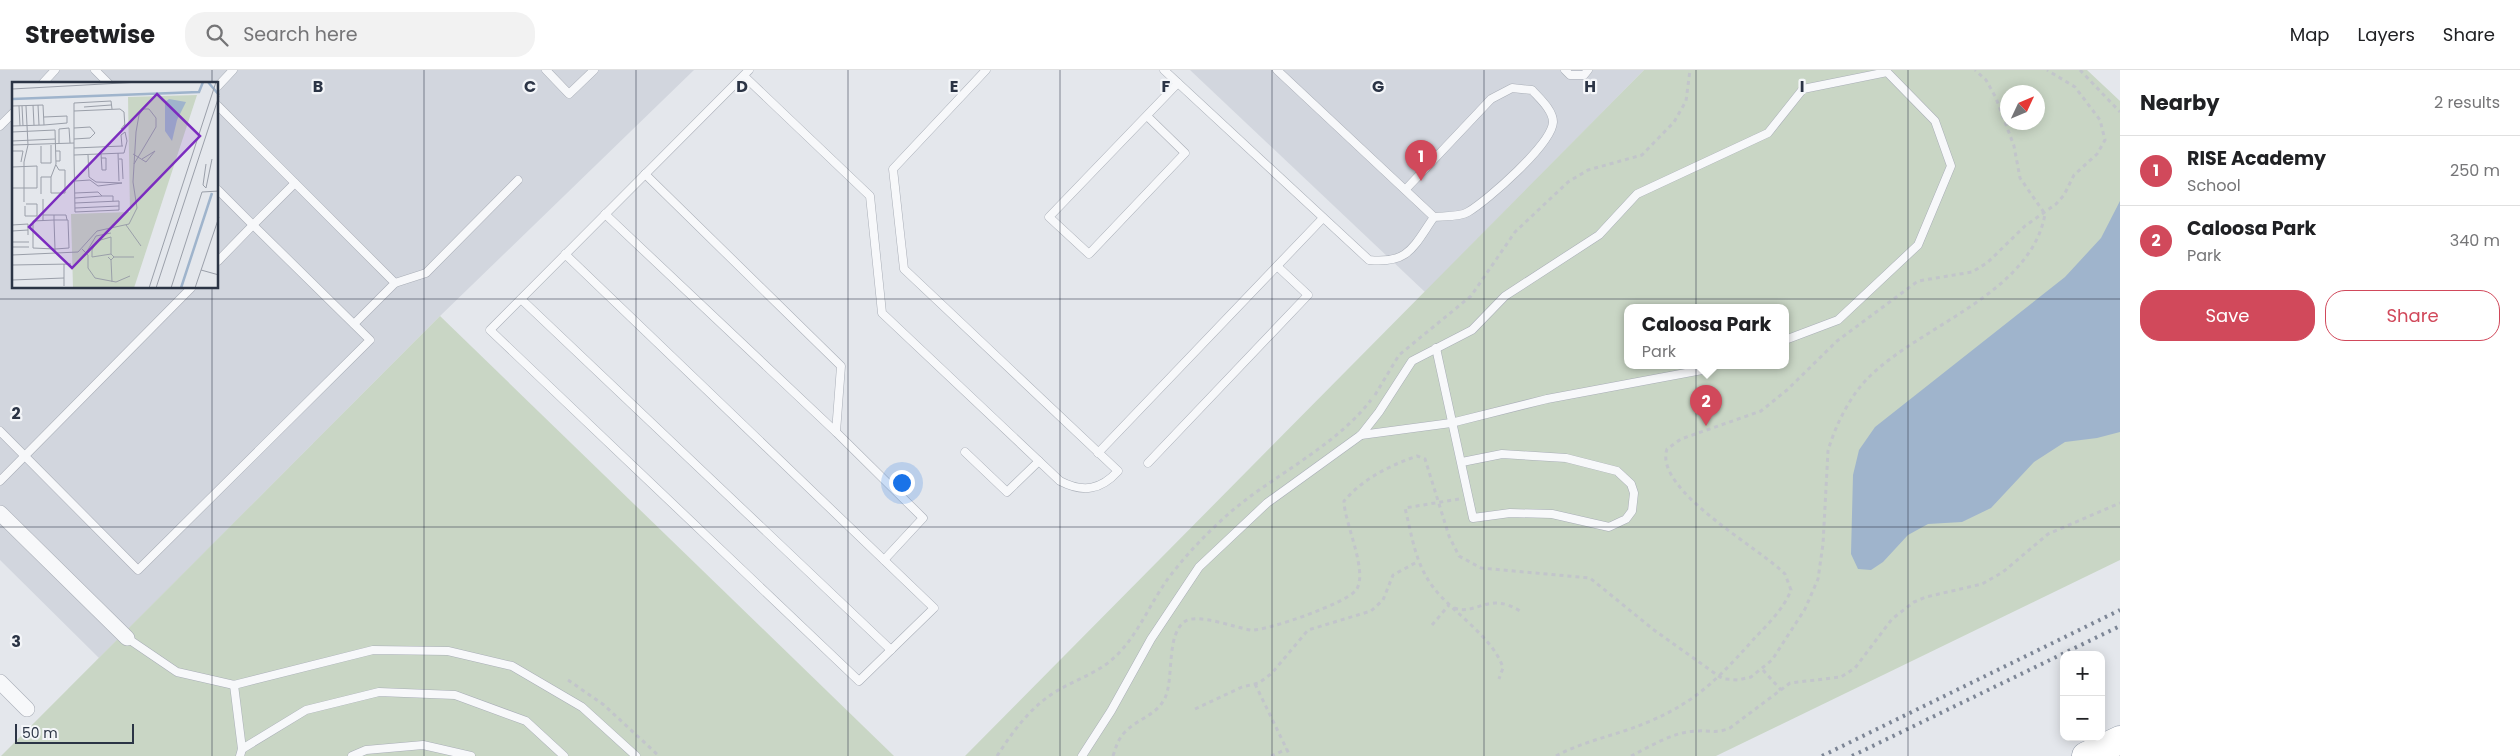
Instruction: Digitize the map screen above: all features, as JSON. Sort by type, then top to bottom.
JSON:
[{"type":"highway","points":[[2086,756],[2120,740]]},
{"type":"street","points":[[0,513],[127,638]]},
{"type":"street","points":[[0,682],[27,709]]},
{"type":"lane","points":[[44,82],[55,70]]},
{"type":"lane","points":[[95,70],[107,82]]},
{"type":"lane","points":[[219,85],[233,70]]},
{"type":"lane","points":[[546,70],[569,94],[594,70]]},
{"type":"lane","points":[[565,254],[934,608],[859,681],[490,330],[565,254],[746,73],[870,196],[882,313],[1060,481],[1072,488],[1085,490],[1098,487],[1109,481],[1118,471],[904,269],[893,169],[986,70]]},
{"type":"lane","points":[[1164,70],[1368,260],[1387,262],[1408,254],[1434,218],[1466,214],[1526,163],[1550,134],[1553,120],[1546,107],[1532,90],[1512,88],[1491,99],[1406,189]]},
{"type":"lane","points":[[1277,70],[1406,189],[1434,218]]},
{"type":"lane","points":[[1565,70],[1570,75],[1584,75],[1588,70]]},
{"type":"lane","points":[[1082,756],[1111,711],[1151,639],[1199,568],[1267,503],[1361,435],[1379,412],[1412,361],[1472,330],[1504,296],[1598,235],[1637,194],[1768,132],[1803,89],[1887,72],[1935,121],[1951,166],[1918,245],[1838,320],[1789,338]]},
{"type":"lane","points":[[1147,116],[1185,153],[1089,254],[1049,217],[1178,83]]},
{"type":"lane","points":[[219,107],[395,283]]},
{"type":"lane","points":[[0,126],[12,114]]},
{"type":"lane","points":[[645,174],[842,366],[836,432]]},
{"type":"lane","points":[[354,324],[395,283],[426,273],[518,180]]},
{"type":"lane","points":[[219,260],[295,183]]},
{"type":"lane","points":[[0,431],[138,570],[370,340],[219,191]]},
{"type":"lane","points":[[605,214],[836,432],[923,518],[884,560]]},
{"type":"lane","points":[[1098,452],[1323,218]]},
{"type":"lane","points":[[1148,463],[1308,295],[1277,266]]},
{"type":"lane","points":[[0,481],[190,289]]},
{"type":"lane","points":[[521,299],[892,650]]},
{"type":"lane","points":[[1436,348],[1473,518],[1510,513],[1552,514],[1609,527],[1626,519],[1634,502],[1631,484],[1618,471],[1566,458],[1502,454],[1462,462]]},
{"type":"lane","points":[[1361,435],[1451,423],[1547,400],[1705,369]]},
{"type":"lane","points":[[965,452],[1008,492],[1039,461]]},
{"type":"lane","points":[[127,638],[178,672],[234,685],[373,650],[448,651],[512,666],[582,707],[636,756]]},
{"type":"lane","points":[[234,685],[241,753],[306,710],[379,692],[455,696],[526,721],[564,756]]},
{"type":"lane","points":[[352,756],[366,750],[423,745],[471,756]]},
{"type":"path","points":[[997,756],[1012,734],[1038,705],[1053,694],[1094,672],[1116,656],[1168,580],[1226,516],[1330,438],[1365,408],[1400,355],[1471,296],[1524,223],[1579,175],[1642,156],[1674,122],[1686,101],[1690,70]]},
{"type":"path","points":[[1113,756],[1118,742],[1125,731],[1151,715],[1165,698],[1176,633],[1184,622],[1196,618],[1252,630],[1272,628],[1344,599],[1357,590],[1360,578],[1356,554],[1344,513],[1344,501],[1362,483],[1397,463],[1418,456],[1425,459],[1449,536],[1459,556],[1481,568],[1590,578],[1654,630],[1720,677],[1738,680],[1751,677],[1763,670],[1789,637],[1805,609],[1818,579],[1823,544],[1828,451],[1831,439],[1858,390],[1884,364],[1980,299],[2013,270],[2035,243],[2042,228],[2043,212],[2020,178],[2014,146],[1996,98],[1986,80],[1975,70]]},
{"type":"path","points":[[1556,756],[1674,710],[1720,677],[1768,624],[1789,595],[1790,585],[1785,574],[1776,565],[1701,508],[1682,490],[1667,466],[1667,449],[1681,439],[1761,411],[1787,390],[1837,342],[1896,299],[1913,284],[1921,279],[1972,272],[1987,262],[2017,233],[2064,195],[2074,175],[2097,154],[2105,140],[2100,120],[2075,87],[2047,70]]},
{"type":"path","points":[[2080,70],[2120,112]]},
{"type":"path","points":[[1469,497],[1405,508],[1417,562],[1434,588],[1484,640],[1501,661],[1502,673],[1499,678]]},
{"type":"path","points":[[1631,756],[1674,735],[1696,730],[1719,733],[1730,728],[1790,683],[1841,677],[1849,674],[1866,656],[1892,619],[1914,602],[1926,597],[1982,584],[2003,572],[2048,534],[2120,503]]},
{"type":"path","points":[[1195,709],[1226,693],[1255,684],[1272,673],[1308,630],[1366,613],[1377,607],[1386,595],[1393,574],[1417,562]]},
{"type":"path","points":[[1448,604],[1463,610],[1485,603],[1500,603],[1520,611]]},
{"type":"path","points":[[1432,625],[1448,604]]},
{"type":"path","points":[[1763,670],[1781,690]]},
{"type":"path","points":[[568,680],[604,705],[659,756]]},
{"type":"path","points":[[1255,684],[1290,756]]},
{"type":"path","points":[[1271,756],[1287,749]]},
{"type":"shaded area","points":[[0,70],[694,70],[440,316],[99,658],[0,560]]},
{"type":"shaded area","points":[[1190,70],[1644,70],[1425,292]]},
{"type":"green space","points":[[1644,70],[2087,70],[2120,101],[2120,560],[1716,756],[965,756]]},
{"type":"green space","points":[[440,316],[894,756],[1,756]]},
{"type":"water","points":[[2120,201],[2120,432],[2097,438],[2065,442],[2034,462],[1991,508],[1962,522],[1928,524],[1908,535],[1883,562],[1871,570],[1858,569],[1851,554],[1853,475],[1859,450],[1875,427],[2065,277],[2101,238]]},
{"type":"railway","points":[[1822,756],[2120,610]]},
{"type":"railway","points":[[1852,756],[2120,626]]},
{"type":"place","name":"RISE Academy","points":[[1421,181]]},
{"type":"place","name":"Caloosa Park","points":[[1706,426]]}]
